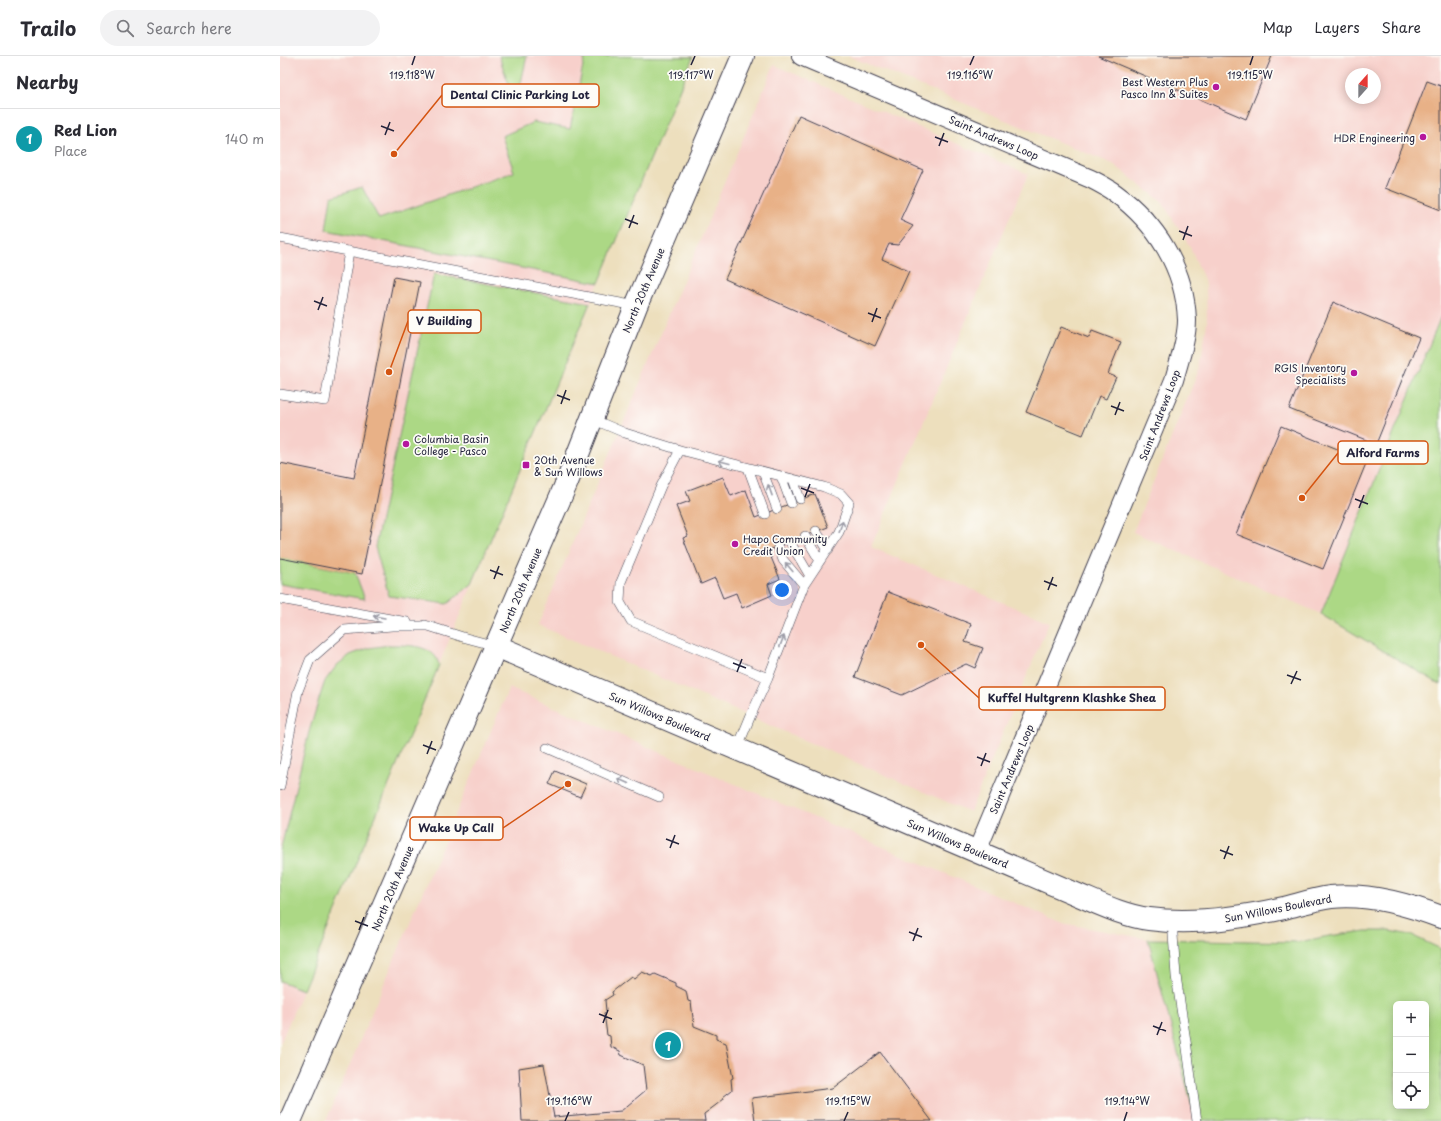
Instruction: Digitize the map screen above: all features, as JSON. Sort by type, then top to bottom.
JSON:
[{"type":"main road","name":"North 20th Avenue","points":[[290,1121],[567,482],[636,306],[743,56]]},
{"type":"main road","name":"Sun Willows Boulevard","points":[[496,646],[1094,902],[1129,915],[1148,919],[1223,919],[1244,916],[1332,897],[1356,897],[1380,899],[1410,906],[1441,916]]},
{"type":"street","name":"Saint Andrews Loop","points":[[801,56],[1091,179],[1114,192],[1135,209],[1156,233],[1166,248],[1177,271],[1184,296],[1187,320],[1183,348],[1174,380],[977,851]]},
{"type":"lane","points":[[280,238],[636,306]]},
{"type":"lane","points":[[280,394],[325,401],[349,251]]},
{"type":"lane","points":[[592,419],[625,433],[680,450],[824,487],[841,494],[849,503],[839,532],[804,585],[768,678],[737,750]]},
{"type":"lane","points":[[680,450],[661,486],[621,582],[620,602],[631,621],[768,678]]},
{"type":"lane","points":[[748,468],[765,514]]},
{"type":"lane","points":[[763,472],[777,509]]},
{"type":"lane","points":[[781,476],[791,503]]},
{"type":"lane","points":[[793,479],[800,499]]},
{"type":"lane","points":[[816,531],[828,550]]},
{"type":"lane","points":[[805,536],[820,561]]},
{"type":"lane","points":[[790,542],[810,576]]},
{"type":"lane","points":[[778,546],[783,560],[804,585]]},
{"type":"lane","points":[[280,599],[431,626],[496,646]]},
{"type":"lane","points":[[280,786],[298,691],[310,660],[344,630],[392,626],[431,626]]},
{"type":"lane","points":[[547,748],[659,797]]},
{"type":"lane","points":[[1172,920],[1176,976],[1197,1121]]},
{"type":"shaded area","name":"Columbia Basin College - Pasco","points":[[280,56],[694,56],[280,1044]]},
{"type":"shaded area","points":[[848,56],[1441,56],[1441,316],[1321,614],[1133,532],[1200,367],[1207,323],[1206,284],[1191,249],[1162,202],[1113,164]]},
{"type":"shaded area","points":[[774,65],[1028,174],[871,547],[1049,622],[970,812],[538,625]]},
{"type":"shaded area","points":[[509,688],[1062,923],[1148,939],[1196,1121],[326,1121]]},
{"type":"green space","points":[[499,56],[527,56],[516,105]]},
{"type":"green space","points":[[585,56],[693,57],[599,283],[326,230],[331,197],[362,187],[379,219],[514,172],[502,136],[534,122],[570,129]]},
{"type":"green space","points":[[434,274],[590,303],[472,584],[447,604],[389,596],[375,547]]},
{"type":"green space","points":[[1441,316],[1441,685],[1321,614]]},
{"type":"green space","points":[[280,558],[355,573],[365,599],[280,584]]},
{"type":"green space","points":[[389,645],[413,646],[425,649],[435,656],[439,665],[303,990],[280,981],[280,852],[309,732],[325,681],[337,665],[350,655],[369,648]]},
{"type":"green space","points":[[1365,931],[1389,931],[1411,935],[1441,949],[1441,1121],[1196,1121],[1148,939],[1299,942]]},
{"type":"building","name":"Best Western Plus Pasco Inn & Suites","points":[[1098,56],[1272,56],[1246,119]]},
{"type":"building","name":"HDR Engineering","points":[[1427,81],[1441,86],[1441,210],[1385,188]]},
{"type":"building","points":[[799,115],[923,170],[900,220],[913,226],[898,245],[889,244],[882,259],[909,271],[875,346],[725,279]]},
{"type":"building","points":[[394,277],[420,282],[362,574],[280,558],[280,463],[354,478]]},
{"type":"building","name":"RGIS Inventory Specialists","points":[[1333,302],[1419,338],[1376,444],[1289,409]]},
{"type":"building","points":[[1061,327],[1089,338],[1092,331],[1121,342],[1108,374],[1116,377],[1106,399],[1099,396],[1083,435],[1026,412]]},
{"type":"building","points":[[1281,426],[1367,461],[1323,569],[1236,534]]},
{"type":"building","name":"Hapo Community Credit Union","points":[[723,477],[731,496],[746,490],[756,517],[815,494],[828,527],[768,550],[780,579],[768,584],[772,595],[742,608],[736,593],[723,598],[715,578],[701,584],[683,538],[688,536],[676,506],[690,501],[686,491]]},
{"type":"building","points":[[888,592],[971,624],[965,642],[983,648],[975,668],[966,664],[902,695],[855,677]]},
{"type":"building","points":[[555,771],[586,784],[580,797],[549,784]]},
{"type":"building","points":[[642,972],[652,976],[655,974],[676,983],[676,986],[686,991],[688,1001],[691,1002],[694,1026],[716,1035],[716,1039],[726,1043],[733,1078],[731,1079],[732,1090],[723,1097],[724,1099],[704,1114],[705,1121],[522,1121],[519,1068],[544,1064],[554,1117],[621,1111],[646,1090],[643,1065],[621,1055],[620,1051],[611,1047],[610,1036],[607,1035],[604,1013],[606,1011],[605,1000],[613,995],[612,992],[631,977],[634,979]]},
{"type":"building","points":[[880,1052],[932,1121],[755,1121],[752,1098],[833,1088]]},
{"type":"place","name":"Best Western Plus Pasco Inn & Suites","points":[[1216,87]]},
{"type":"place","name":"HDR Engineering","points":[[1423,137]]},
{"type":"place","name":"Dental Clinic Parking Lot","points":[[394,154]]},
{"type":"place","name":"V Building","points":[[389,372]]},
{"type":"place","name":"RGIS Inventory Specialists","points":[[1354,373]]},
{"type":"place","name":"Columbia Basin College - Pasco","points":[[406,444]]},
{"type":"place","name":"20th Avenue & Sun Willows","points":[[526,465]]},
{"type":"place","name":"Alford Farms","points":[[1302,498]]},
{"type":"place","name":"Hapo Community Credit Union","points":[[735,544]]},
{"type":"place","name":"Kuffel Hultgrenn Klashke Shea","points":[[921,645]]},
{"type":"place","name":"Wake Up Call","points":[[568,784]]},
{"type":"place","name":"Red Lion","points":[[668,1045]]}]
